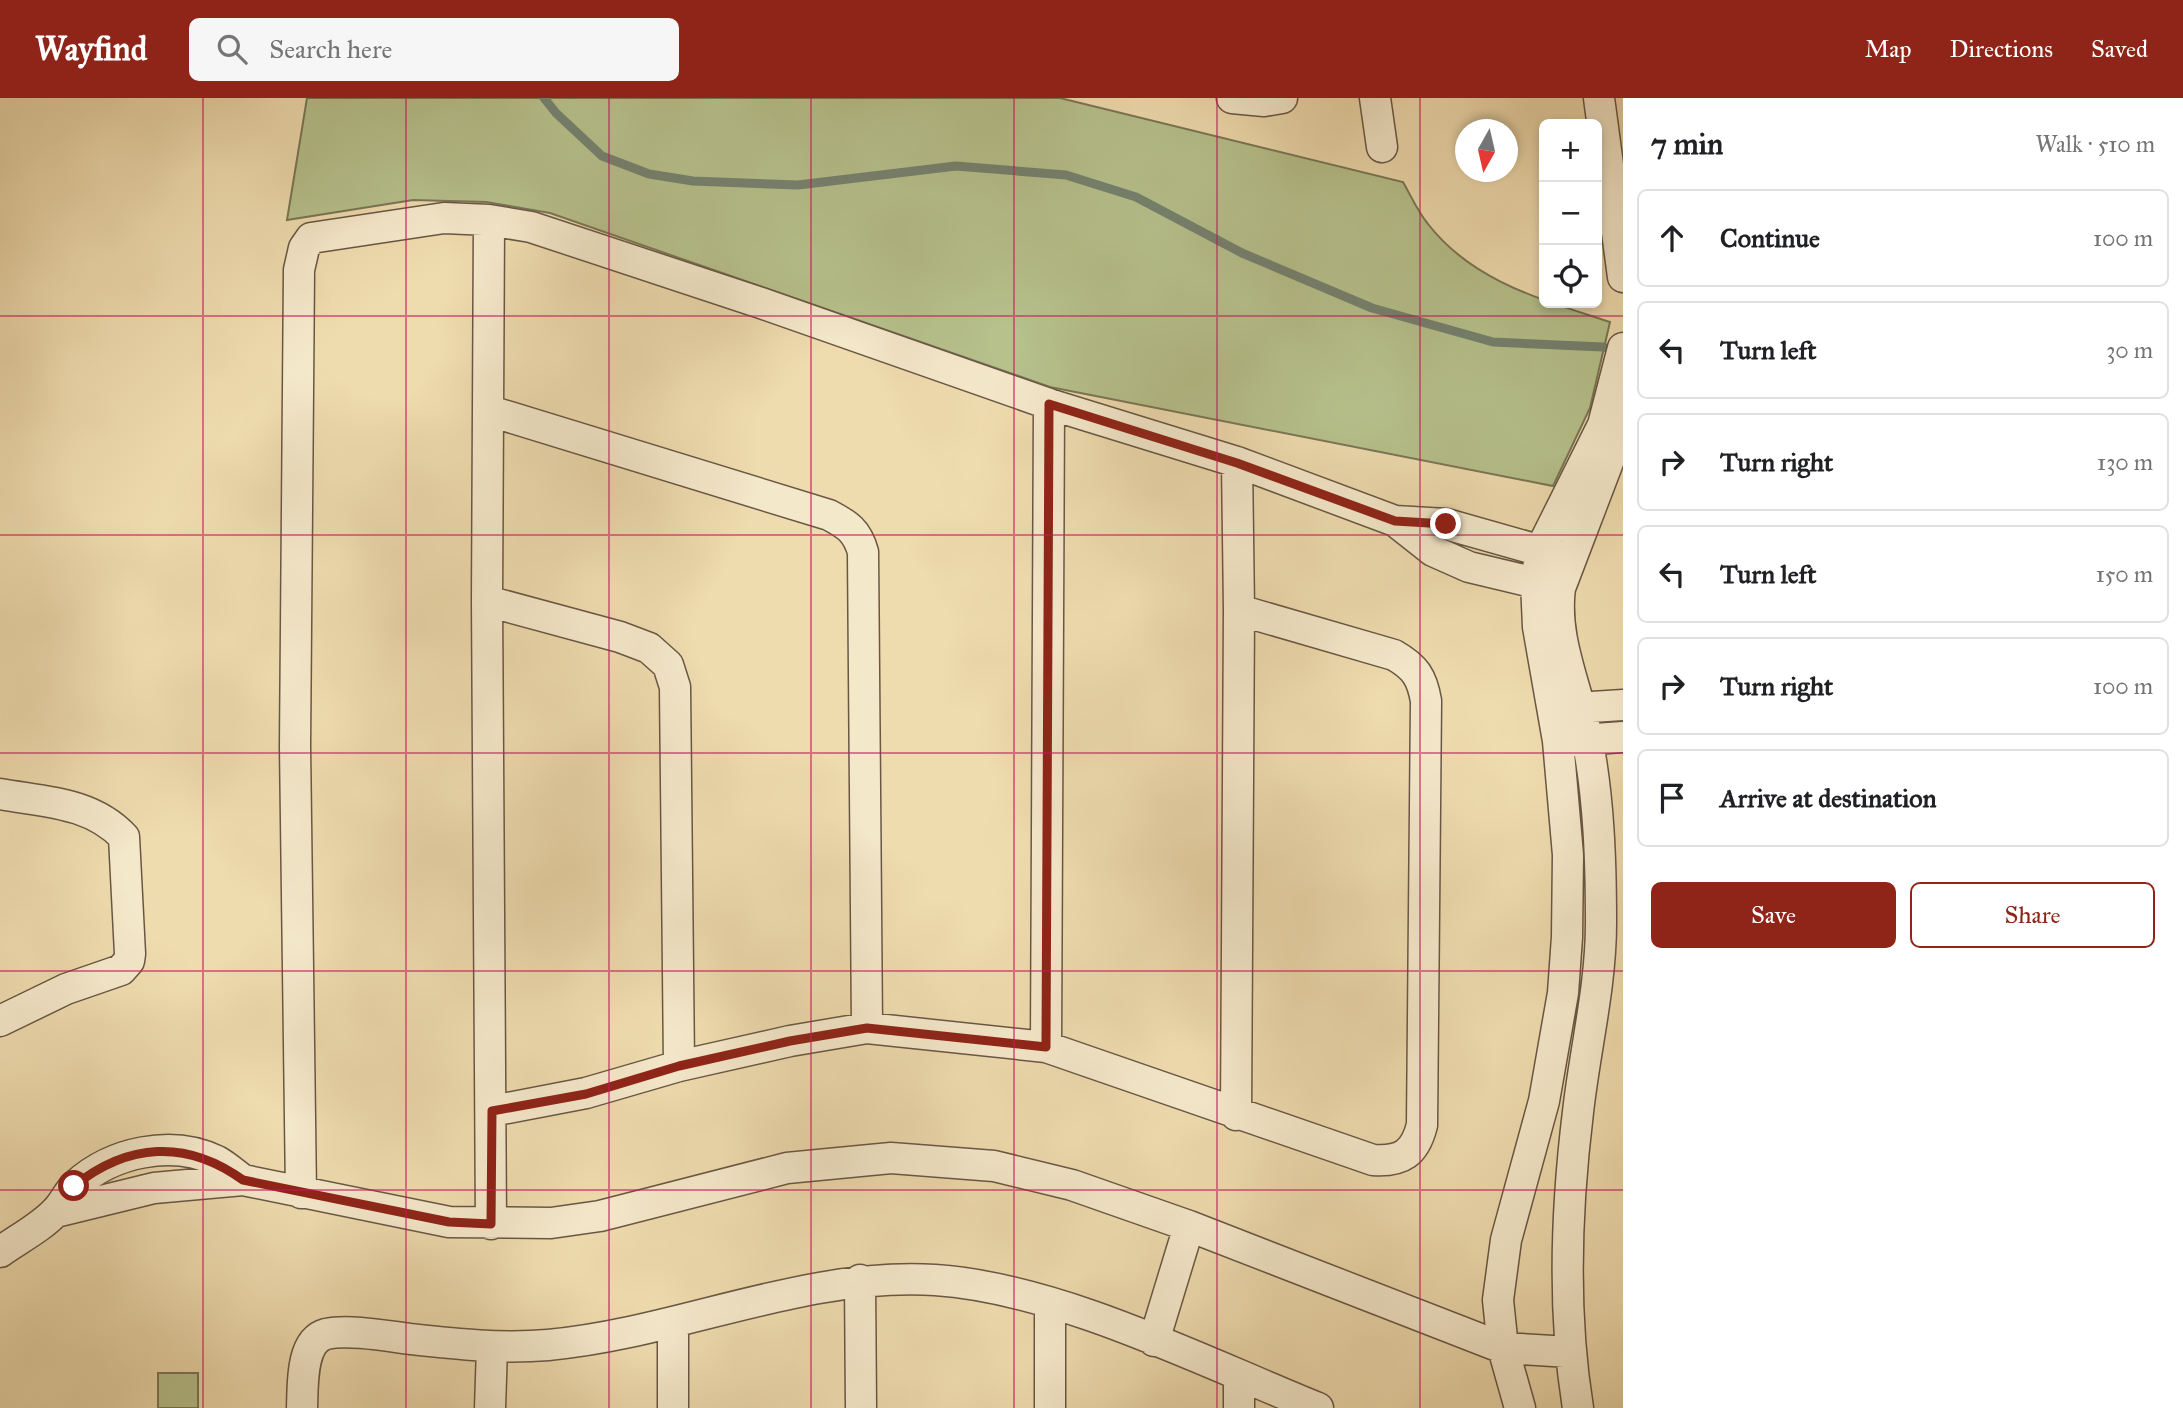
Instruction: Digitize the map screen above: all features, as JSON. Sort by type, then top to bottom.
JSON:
[{"type":"street","points":[[1232,98],[1264,101],[1282,98]]},
{"type":"street","points":[[1375,98],[1382,147]]},
{"type":"street","points":[[1599,98],[1623,278]]},
{"type":"street","points":[[301,1193],[295,746],[299,270],[304,248],[311,238],[324,233],[444,218],[489,219],[531,227],[1049,404],[1237,463],[1395,521],[1446,524],[1570,559]]},
{"type":"street","points":[[489,219],[487,601],[491,1224]]},
{"type":"street","points":[[1578,1408],[1569,1352],[1567,1263],[1578,1111],[1598,983],[1601,925],[1595,788],[1588,739],[1567,709],[1538,627],[1548,585],[1541,549],[1603,425],[1621,360]]},
{"type":"street","points":[[1046,1047],[1049,404]]},
{"type":"street","points":[[490,411],[829,515],[848,525],[858,536],[863,552],[867,1028]]},
{"type":"street","points":[[1548,585],[1570,559],[1623,423]]},
{"type":"street","points":[[1236,1115],[1239,610],[1237,463]]},
{"type":"street","points":[[1395,521],[1433,551],[1457,562],[1548,585]]},
{"type":"street","points":[[487,601],[620,637],[649,648],[668,665],[675,687],[679,1066]]},
{"type":"street","points":[[492,1111],[586,1094],[679,1066],[790,1041],[867,1028],[1046,1047],[1236,1115],[1373,1160],[1392,1162],[1408,1154],[1418,1142],[1422,1125],[1426,701],[1422,682],[1412,665],[1394,655],[1239,610]]},
{"type":"street","points":[[1567,709],[1623,705]]},
{"type":"street","points":[[1520,1408],[1503,1348],[1498,1300],[1506,1240],[1544,1101],[1563,993],[1568,855],[1558,741],[1567,709]]},
{"type":"street","points":[[1558,741],[1623,737]]},
{"type":"street","points":[[0,793],[90,811],[109,821],[124,836],[130,954],[129,961],[121,970],[66,989],[0,1021]]},
{"type":"street","points":[[1544,1101],[1578,1111]]},
{"type":"street","points":[[0,1252],[56,1212],[74,1186],[92,1172],[134,1154],[183,1152],[204,1156],[219,1162],[243,1180],[449,1222],[491,1224],[551,1223],[600,1216],[786,1168],[891,1158],[994,1166],[1073,1185],[1189,1226],[1503,1348],[1569,1352]]},
{"type":"street","points":[[1154,1341],[1189,1226]]},
{"type":"street","points":[[860,1280],[861,1408]]},
{"type":"street","points":[[303,1408],[307,1353],[314,1340],[327,1334],[379,1335],[492,1348],[600,1338],[753,1301],[860,1280],[936,1280],[994,1288],[1050,1303],[1154,1341],[1318,1408]]},
{"type":"street","points":[[1050,1303],[1050,1408]]},
{"type":"street","points":[[673,1322],[673,1408]]},
{"type":"street","points":[[490,1408],[492,1348]]},
{"type":"street","points":[[1239,1376],[1239,1408]]},
{"type":"green space","points":[[307,98],[1060,98],[1403,182],[1428,224],[1446,244],[1467,261],[1488,275],[1539,298],[1539,308],[1566,308],[1610,322],[1590,408],[1553,486],[1050,387],[550,213],[486,202],[413,200],[287,220]]},
{"type":"green space","points":[[158,1373],[198,1373],[198,1408],[158,1408]]},
{"type":"waterway","points":[[544,98],[556,113],[602,156],[649,174],[693,181],[798,185],[956,166],[1066,175],[1136,197],[1242,253],[1372,308],[1493,342],[1603,347],[1618,351]]},
{"type":"route","points":[[74,1186],[92,1172],[134,1154],[183,1152],[219,1162],[243,1180],[449,1222],[491,1224],[492,1111],[586,1094],[679,1066],[790,1041],[867,1028],[1046,1047],[1049,404],[1237,463],[1395,521],[1446,524]]}]
